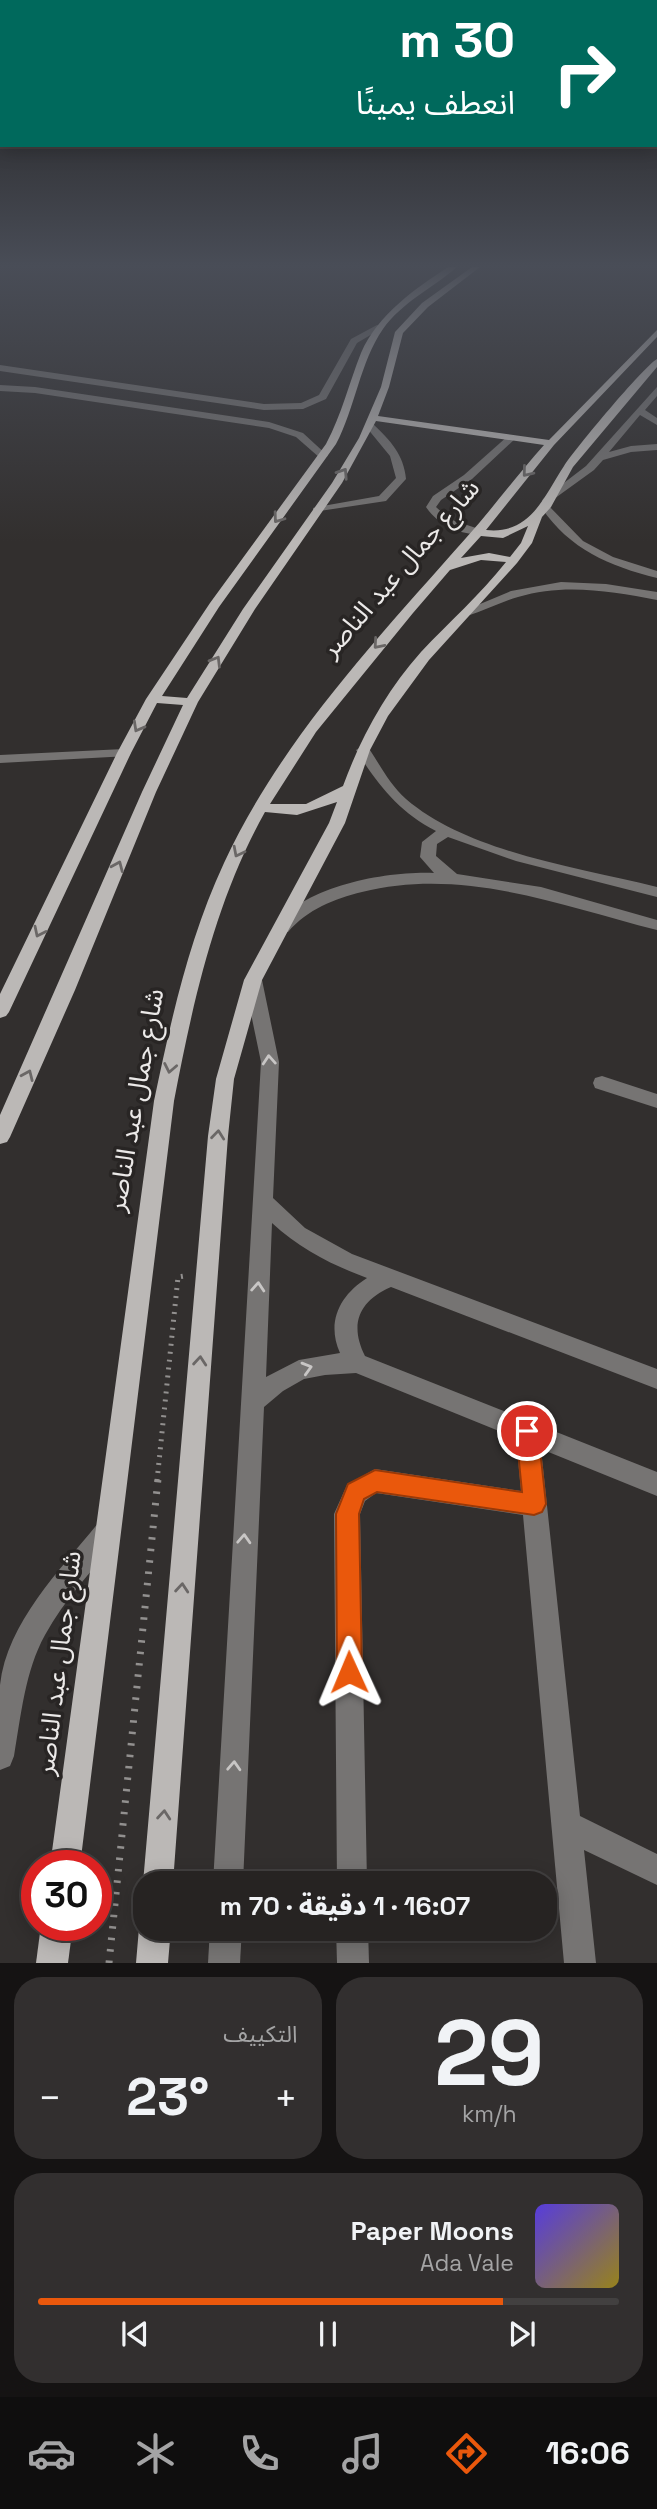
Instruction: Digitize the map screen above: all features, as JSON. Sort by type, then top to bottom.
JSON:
[{"type":"main road","points":[[0,1012],[124,753],[153,699],[207,616],[323,456],[344,420],[364,359]]},
{"type":"main road","points":[[0,1137],[66,990],[149,792],[191,702],[249,609],[352,460],[372,422],[391,359]]},
{"type":"main road","name":"شارع جمال عبد الناصر","points":[[67,1850],[160,1128],[177,1031],[212,913],[232,863],[260,807],[292,753],[337,692],[478,532],[551,443],[632,359]]},
{"type":"main road","points":[[159,1871],[225,1079],[253,980],[273,938],[337,823],[363,750],[401,685],[513,561],[526,544],[544,508],[582,449],[657,362]]},
{"type":"main road","points":[[372,422],[551,443]]},
{"type":"main road","points":[[478,532],[503,536],[544,508]]},
{"type":"main road","points":[[443,570],[473,556],[495,555],[513,561]]},
{"type":"main road","points":[[153,699],[191,702]]},
{"type":"main road","points":[[260,807],[305,810],[331,801],[352,786]]},
{"type":"main road","points":[[52,1963],[55,1941]]},
{"type":"main road","points":[[152,1963],[154,1941]]},
{"type":"street","points":[[0,369],[289,408],[303,406],[323,397],[344,359]]},
{"type":"street","points":[[0,388],[34,390],[222,417],[298,432],[309,439],[323,456]]},
{"type":"street","points":[[632,569],[584,547],[555,523],[544,508],[601,457],[657,390]]},
{"type":"street","points":[[189,413],[210,405],[210,398]]},
{"type":"street","points":[[222,417],[242,403]]},
{"type":"street","points":[[640,411],[657,422]]},
{"type":"street","points":[[317,510],[382,499],[401,479],[401,470],[391,446],[372,422]]},
{"type":"street","points":[[478,532],[446,522],[435,515],[431,508],[437,498],[468,477],[512,437]]},
{"type":"street","points":[[601,457],[631,449],[657,447]]},
{"type":"street","points":[[611,587],[599,581],[600,572],[615,567],[657,575]]},
{"type":"street","points":[[467,612],[500,596],[552,586],[611,587],[657,596]]},
{"type":"street","points":[[363,750],[387,789],[403,804],[447,831],[508,852],[657,892]]},
{"type":"street","points":[[0,759],[124,753]]},
{"type":"street","points":[[447,831],[430,842],[428,857],[441,871],[452,876]]},
{"type":"street","points":[[273,938],[292,915],[327,896],[394,878],[452,876],[509,884],[657,925]]},
{"type":"street","points":[[229,1871],[270,1062],[266,1030],[257,1004],[253,980]]},
{"type":"street","points":[[602,1083],[657,1101]]},
{"type":"street","points":[[263,1201],[298,1234],[320,1248],[391,1278],[657,1379]]},
{"type":"street","points":[[357,1363],[345,1338],[347,1311],[357,1296],[372,1284],[391,1278]]},
{"type":"street","points":[[251,1405],[272,1384],[298,1369],[327,1362],[357,1363],[657,1484]]},
{"type":"street","points":[[527,1431],[580,1963]]},
{"type":"street","points":[[352,1871],[347,1528],[350,1502],[356,1492],[375,1481],[534,1504]]},
{"type":"street","points":[[0,1756],[8,1705],[23,1657],[43,1613],[108,1531]]},
{"type":"street","points":[[566,1825],[657,1870]]},
{"type":"street","points":[[224,1963],[225,1941]]},
{"type":"street","points":[[352,1941],[353,1963]]},
{"type":"path","points":[[109,1963],[178,1277],[207,1274]]},
{"type":"route","points":[[349,1672],[347,1514],[356,1492],[375,1481],[534,1504],[527,1431]]}]
